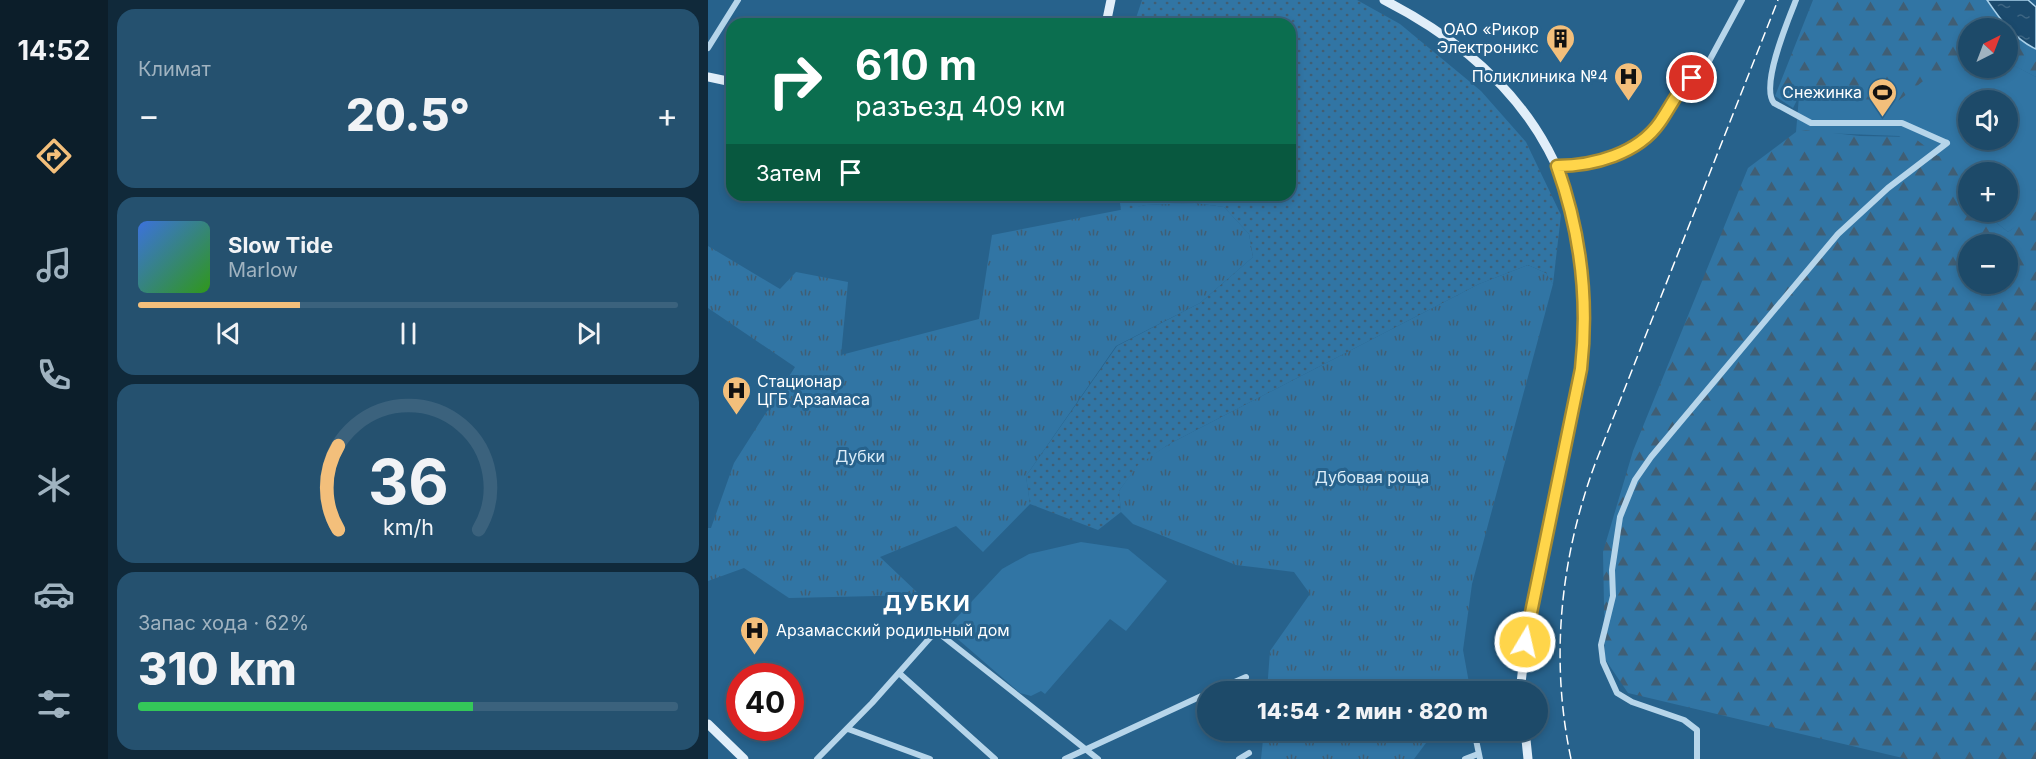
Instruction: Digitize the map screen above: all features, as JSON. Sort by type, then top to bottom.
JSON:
[{"type":"street","points":[[727,18],[738,0]]},
{"type":"street","points":[[1108,18],[1112,0]]},
{"type":"street","points":[[1384,0],[1421,19],[1449,39],[1504,86],[1534,123],[1557,166],[1569,200],[1578,241],[1585,293],[1585,337],[1581,369],[1528,622],[1521,681]]},
{"type":"street","points":[[1557,166],[1606,160],[1638,142],[1659,124],[1678,90],[1707,65],[1742,0]]},
{"type":"street","points":[[1697,759],[1697,730],[1684,720],[1632,702],[1617,693],[1603,662],[1601,645],[1613,596],[1612,570],[1620,517],[1635,480],[1689,410],[1838,234],[1879,196],[1947,143],[1902,123],[1811,123],[1774,104],[1769,91],[1773,66],[1796,0]]},
{"type":"street","points":[[708,48],[726,19]]},
{"type":"street","points":[[708,77],[726,81]]},
{"type":"street","points":[[817,759],[848,729],[936,632],[1098,759]]},
{"type":"street","points":[[899,673],[995,759]]},
{"type":"street","points":[[1235,681],[1246,676]]},
{"type":"street","points":[[1065,759],[1197,698]]},
{"type":"street","points":[[708,724],[744,759]]},
{"type":"street","points":[[848,729],[930,759]]},
{"type":"street","points":[[1465,759],[1479,756],[1476,741]]},
{"type":"street","points":[[1526,741],[1528,759]]},
{"type":"street","points":[[1239,759],[1249,753]]},
{"type":"green space","points":[[1142,0],[1357,0],[1400,24],[1481,91],[1526,142],[1561,215],[1553,284],[1546,273],[1528,265],[1479,284],[1171,443],[1138,465],[1119,491],[1121,512],[1098,530],[1030,504],[1026,476],[1117,346],[1200,303],[1253,257],[1249,234],[1224,207],[1195,203],[1146,205],[1121,211],[1120,201],[1296,201],[1296,18],[1136,18]]},
{"type":"green space","points":[[1813,0],[1987,0],[2000,18],[1958,18],[1958,72],[1927,78],[1898,101],[1799,96],[1793,108],[1775,96]]},
{"type":"green space","points":[[2018,37],[2036,49],[2036,77],[2018,68]]},
{"type":"green space","name":"Снежинка","points":[[2018,67],[2036,77],[2036,213],[2008,232],[1996,222],[2018,222],[2018,162],[1958,162],[1958,164],[1934,162],[1899,136],[1796,132],[1799,96],[1848,90],[1958,69],[1958,78],[2018,78]]},
{"type":"green space","points":[[1806,130],[1860,136],[1913,137],[1938,156],[1958,149],[1963,162],[1958,162],[1958,222],[1996,222],[2008,232],[2026,213],[2036,189],[2036,759],[1907,759],[1628,693],[1605,659],[1603,552],[1633,451],[1748,168],[1796,132]]},
{"type":"green space","points":[[2018,171],[2021,171],[2022,200],[2018,200]]},
{"type":"green space","name":"Дубки","points":[[1195,203],[1224,207],[1249,234],[1253,257],[1200,303],[1116,346],[1026,476],[1030,504],[983,552],[956,526],[880,557],[920,595],[789,598],[744,568],[708,581],[708,528],[711,528],[734,463],[795,367],[708,308],[708,246],[780,289],[796,272],[848,282],[841,355],[979,319],[992,235],[1146,205]]},
{"type":"green space","name":"Дубовая роща","points":[[1528,265],[1546,273],[1553,284],[1472,584],[1463,650],[1469,681],[1268,681],[1270,651],[1310,594],[1294,572],[1236,565],[1133,524],[1121,512],[1119,491],[1138,464],[1171,443],[1479,284]]},
{"type":"green space","points":[[1081,542],[1128,549],[1167,581],[1126,631],[1110,619],[1045,694],[1041,691],[1031,696],[1020,693],[946,629],[1002,569],[1029,554]]},
{"type":"green space","points":[[1023,567],[1025,584],[1011,586],[1009,568]]},
{"type":"green space","points":[[1263,741],[1428,741],[1414,759],[1261,759]]},
{"type":"water","points":[[1987,0],[2028,0],[2036,7],[2036,49],[2018,37],[2018,18],[2000,18]]},
{"type":"railway","points":[[1571,759],[1561,684],[1560,647],[1566,573],[1583,500],[1595,464],[1778,0]]},
{"type":"place","name":"ОАО «Рикор Электроникс","points":[[1560,64]]},
{"type":"place","name":"Поликлиника №4","points":[[1629,102]]},
{"type":"place","name":"Снежинка","points":[[1883,118]]},
{"type":"place","name":"Стационар ЦГБ Арзамаса","points":[[736,416]]},
{"type":"place","name":"Арзамасский родильный дом","points":[[755,656]]},
{"type":"district","name":"ДУБКИ","points":[[927,603]]},
{"type":"route","points":[[1525,642],[1581,369],[1585,337],[1585,293],[1578,241],[1569,200],[1557,166],[1606,160],[1638,142],[1659,124],[1678,90],[1692,78]]}]
